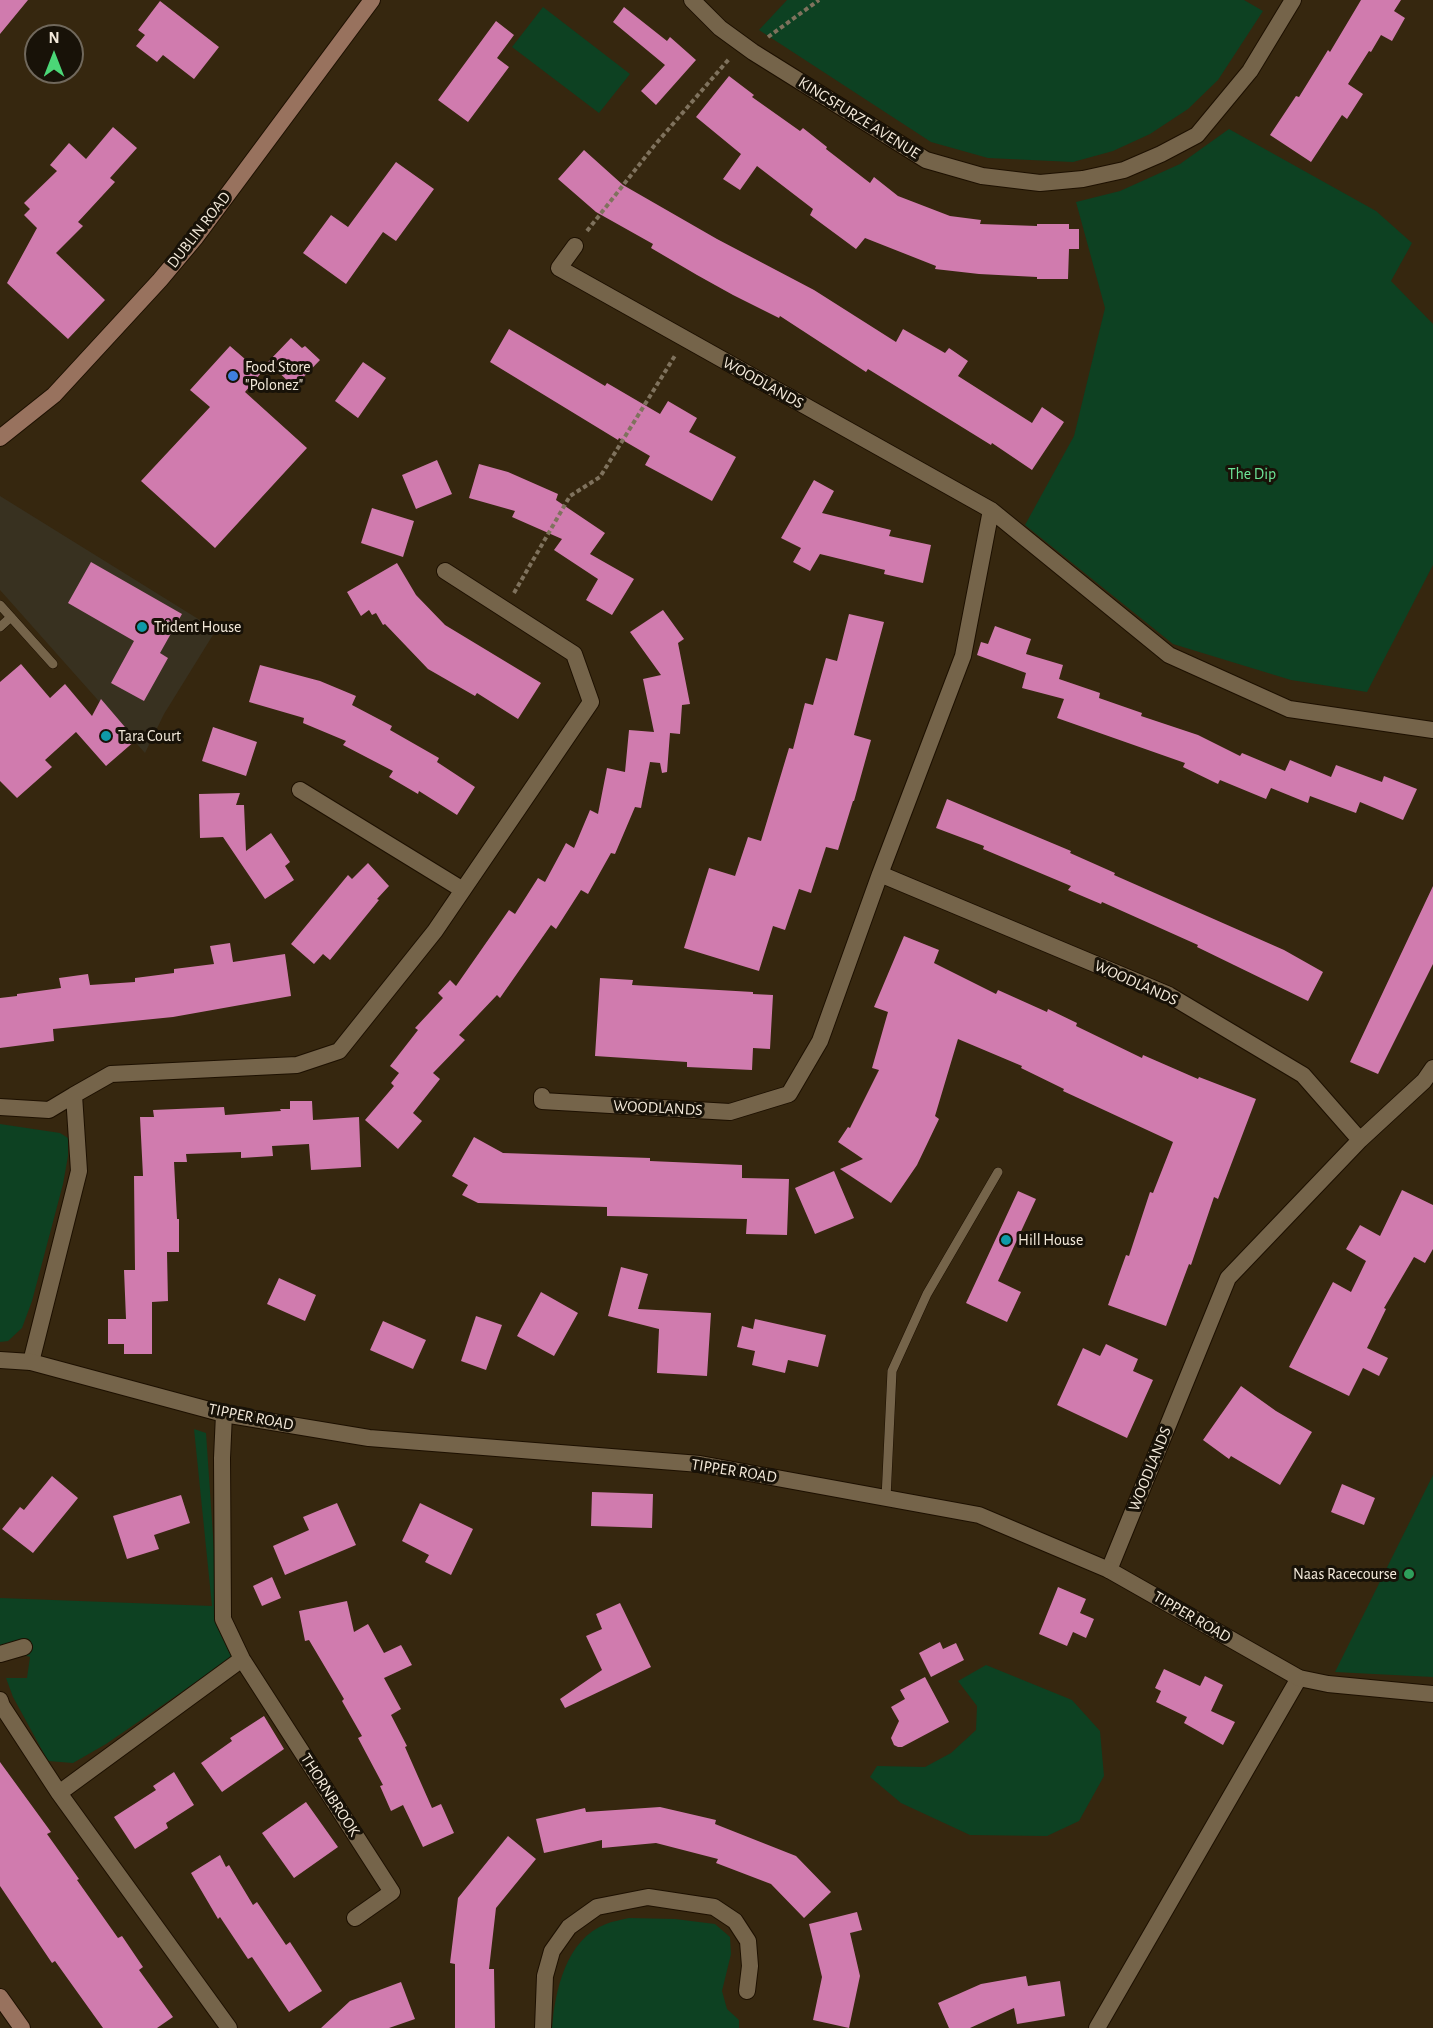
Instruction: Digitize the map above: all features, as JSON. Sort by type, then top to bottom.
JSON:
[{"type":"main road","name":"DUBLIN ROAD","points":[[0,438],[54,395],[160,280],[196,237],[372,0]]},
{"type":"main road","points":[[0,1997],[22,2028]]},
{"type":"street","name":"KINGSFURZE AVENUE","points":[[692,0],[720,28],[753,52],[926,160],[982,176],[1040,183],[1083,179],[1124,170],[1197,135],[1250,71],[1293,0]]},
{"type":"street","name":"WOODLANDS","points":[[575,246],[559,268],[992,510],[1169,655],[1289,709],[1433,730]]},
{"type":"street","name":"WOODLANDS","points":[[542,1096],[542,1101],[730,1112],[789,1095],[820,1041],[880,874],[963,656],[992,510]]},
{"type":"street","points":[[0,1107],[49,1110],[111,1074],[297,1065],[339,1051],[435,931],[591,702],[574,654],[445,571]]},
{"type":"street","points":[[300,790],[463,890]]},
{"type":"street","name":"WOODLANDS","points":[[880,874],[1169,995],[1303,1075],[1360,1140]]},
{"type":"street","name":"WOODLANDS","points":[[1109,1570],[1228,1278],[1360,1140],[1424,1081],[1433,1068]]},
{"type":"street","points":[[31,1362],[79,1171],[74,1095]]},
{"type":"street","name":"TIPPER ROAD","points":[[0,1360],[31,1362],[224,1414],[369,1438],[700,1464],[979,1515],[1109,1570],[1299,1678],[1328,1684],[1433,1694]]},
{"type":"street","name":"THORNBROOK","points":[[224,1414],[223,1619],[242,1659],[393,1892],[355,1918]]},
{"type":"street","points":[[0,1654],[24,1647]]},
{"type":"street","points":[[59,1793],[242,1659]]},
{"type":"street","points":[[1097,2028],[1299,1678]]},
{"type":"street","points":[[0,1700],[59,1793],[229,2028]]},
{"type":"street","points":[[543,2028],[545,1976],[552,1951],[569,1927],[597,1907],[648,1897],[714,1907],[735,1921],[748,1941],[750,1966],[747,1991]]},
{"type":"lane","points":[[0,605],[53,664]]},
{"type":"lane","points":[[0,627],[11,617]]},
{"type":"lane","points":[[886,1498],[892,1371],[927,1294],[998,1172]]},
{"type":"path","points":[[768,37],[819,0]]},
{"type":"path","points":[[575,246],[654,146],[730,58]]},
{"type":"path","points":[[505,610],[570,496],[600,477],[685,340]]},
{"type":"shaded area","points":[[0,496],[216,630],[164,714],[145,753],[0,590]]},
{"type":"green space","points":[[787,0],[1244,0],[1263,11],[1218,80],[1188,109],[1150,134],[1113,151],[1073,162],[988,158],[931,142],[759,30]]},
{"type":"green space","points":[[543,7],[630,74],[599,113],[512,47]]},
{"type":"green space","name":"The Dip","points":[[1229,129],[1376,211],[1412,243],[1391,281],[1433,324],[1433,565],[1367,692],[1291,680],[1173,644],[1025,525],[1074,436],[1105,308],[1076,202],[1120,191],[1180,164]]},
{"type":"green space","points":[[0,1124],[60,1133],[68,1138],[68,1156],[63,1184],[32,1301],[22,1328],[8,1341],[0,1342]]},
{"type":"green space","points":[[194,1429],[206,1433],[219,1624],[234,1656],[106,1744],[73,1763],[48,1761],[13,1697],[6,1678],[27,1678],[30,1657],[0,1648],[0,1598],[212,1606]]},
{"type":"green space","name":"Naas Racecourse","points":[[1433,1475],[1433,1677],[1335,1672]]},
{"type":"green space","points":[[986,1665],[1072,1700],[1100,1731],[1104,1776],[1079,1821],[1047,1836],[970,1835],[901,1803],[870,1777],[877,1766],[925,1767],[951,1753],[976,1730],[977,1706],[958,1681]]},
{"type":"green space","points":[[629,1918],[675,1919],[715,1924],[730,1937],[731,1954],[722,1991],[727,2009],[739,2020],[739,2028],[552,2028],[556,1998],[565,1968],[581,1941],[592,1931],[609,1923]]},
{"type":"building","points":[[0,0],[28,0],[0,34]]},
{"type":"building","points":[[1361,0],[1401,0],[1394,11],[1405,18],[1392,41],[1381,35],[1371,52],[1369,51],[1348,84],[1363,94],[1347,119],[1342,115],[1311,162],[1270,135],[1296,96],[1299,97],[1328,50],[1330,52]]},
{"type":"building","points":[[160,1],[219,47],[194,79],[163,55],[157,62],[136,46],[145,35],[138,30]]},
{"type":"building","points":[[624,7],[667,41],[670,37],[696,60],[656,105],[641,91],[665,65],[613,22]]},
{"type":"building","points":[[496,21],[514,35],[497,58],[509,67],[468,122],[438,100]]},
{"type":"building","points":[[729,76],[754,95],[752,97],[800,131],[803,128],[870,183],[874,177],[898,196],[950,216],[981,220],[980,224],[1037,226],[1037,224],[1069,224],[1069,229],[1079,229],[1079,249],[1069,249],[1068,279],[1037,279],[1037,277],[935,269],[936,266],[865,238],[856,249],[810,215],[813,209],[757,166],[740,190],[723,179],[741,154],[696,117]]},
{"type":"building","points":[[113,127],[137,148],[110,178],[115,182],[78,222],[83,226],[56,253],[105,300],[68,339],[7,283],[37,228],[24,215],[30,209],[24,203],[57,171],[50,165],[69,143],[86,159]]},
{"type":"building","points":[[584,150],[623,185],[717,239],[814,290],[896,342],[903,329],[945,353],[949,348],[968,361],[958,376],[1032,423],[1042,407],[1064,422],[1032,470],[992,443],[991,445],[868,369],[866,372],[780,316],[779,318],[697,275],[651,248],[653,244],[596,212],[558,179]]},
{"type":"building","points":[[396,162],[434,189],[396,241],[383,232],[346,284],[303,253],[331,215],[348,227]]},
{"type":"building","points":[[509,329],[605,386],[607,383],[660,414],[668,401],[697,418],[689,432],[736,457],[712,501],[645,465],[650,456],[619,438],[618,440],[490,362]]},
{"type":"building","points":[[291,338],[302,348],[305,346],[320,360],[294,387],[268,362]]},
{"type":"building","points":[[230,346],[261,373],[245,392],[307,448],[215,548],[141,481],[210,407],[190,390]]},
{"type":"building","points":[[363,362],[386,378],[358,418],[335,401]]},
{"type":"building","points":[[437,460],[452,494],[416,509],[402,475]]},
{"type":"building","points":[[479,464],[508,472],[558,494],[556,500],[605,533],[590,554],[634,579],[612,615],[586,600],[598,579],[554,550],[562,539],[512,517],[515,511],[469,498]]},
{"type":"building","points":[[814,480],[834,491],[822,513],[891,530],[889,536],[931,545],[923,583],[884,574],[885,570],[820,554],[810,571],[793,562],[801,548],[781,538]]},
{"type":"building","points":[[372,508],[414,521],[403,557],[361,543]]},
{"type":"building","name":"Trident House","points":[[91,562],[182,614],[160,653],[168,658],[144,701],[111,683],[134,641],[68,603]]},
{"type":"building","points":[[397,563],[416,595],[445,625],[541,683],[518,719],[477,693],[475,696],[428,669],[385,624],[383,625],[376,613],[372,615],[369,610],[361,616],[347,592]]},
{"type":"building","points":[[663,610],[684,639],[678,643],[690,704],[682,705],[680,734],[670,733],[667,772],[662,773],[660,763],[650,762],[641,808],[635,807],[615,854],[611,853],[588,894],[581,890],[556,929],[551,925],[500,998],[497,995],[459,1035],[465,1040],[433,1073],[440,1079],[413,1113],[422,1121],[398,1149],[365,1120],[394,1086],[391,1083],[399,1073],[390,1066],[418,1030],[415,1028],[443,998],[438,993],[450,980],[456,986],[509,910],[515,914],[538,878],[545,882],[566,843],[574,848],[590,810],[598,814],[607,768],[625,772],[629,730],[654,732],[643,679],[661,675],[630,632]]},
{"type":"building","points":[[849,614],[884,622],[854,735],[871,740],[838,850],[826,847],[811,893],[799,889],[785,930],[773,926],[759,971],[684,948],[709,868],[735,876],[748,837],[761,841],[789,748],[793,749],[805,703],[813,705],[826,658],[837,661]]},
{"type":"building","points":[[995,626],[1031,639],[1026,654],[1063,665],[1059,679],[1100,693],[1099,698],[1142,713],[1141,716],[1198,735],[1240,756],[1242,753],[1285,771],[1290,760],[1331,777],[1336,765],[1382,782],[1384,776],[1417,789],[1403,820],[1360,802],[1356,813],[1310,796],[1308,803],[1271,788],[1266,799],[1220,780],[1218,784],[1183,767],[1185,763],[1057,718],[1064,699],[1022,688],[1026,673],[977,655],[981,642],[988,644]]},
{"type":"building","points":[[21,664],[50,698],[65,684],[92,716],[101,699],[136,740],[106,766],[76,732],[45,760],[52,767],[17,798],[0,781],[0,682]]},
{"type":"building","points":[[260,665],[320,681],[356,696],[352,705],[392,726],[390,730],[439,758],[437,762],[475,787],[457,815],[419,791],[418,794],[389,777],[393,771],[343,745],[346,741],[303,723],[304,718],[249,702]]},
{"type":"building","points":[[213,727],[257,742],[246,776],[202,761]]},
{"type":"building","points":[[240,793],[236,805],[244,805],[246,851],[271,833],[290,862],[285,866],[294,880],[265,899],[223,837],[200,838],[199,794]]},
{"type":"building","points":[[947,799],[1071,851],[1070,853],[1115,873],[1114,875],[1284,950],[1323,972],[1308,1001],[1197,947],[1198,945],[1102,902],[1101,904],[1068,890],[1071,886],[983,849],[984,846],[936,828]]},
{"type":"building","points":[[368,863],[389,886],[330,960],[323,954],[314,964],[291,944],[348,875],[352,879]]},
{"type":"building","points":[[1433,886],[1433,964],[1378,1074],[1350,1062]]},
{"type":"building","points":[[904,936],[939,950],[934,963],[996,994],[998,990],[1047,1012],[1048,1009],[1077,1023],[1076,1026],[1142,1058],[1143,1055],[1198,1079],[1199,1077],[1256,1099],[1218,1199],[1214,1197],[1191,1265],[1189,1264],[1166,1326],[1108,1305],[1126,1255],[1129,1256],[1150,1192],[1153,1193],[1173,1142],[1063,1091],[1064,1089],[1021,1068],[1022,1066],[958,1039],[935,1116],[939,1119],[917,1165],[891,1203],[840,1169],[863,1159],[838,1142],[848,1127],[850,1128],[879,1070],[872,1068],[888,1012],[874,1007]]},
{"type":"building","points":[[230,943],[233,962],[285,954],[291,996],[173,1017],[53,1029],[54,1041],[0,1048],[0,998],[61,988],[59,978],[88,974],[90,985],[135,982],[135,978],[174,973],[174,969],[214,964],[210,946]]},
{"type":"building","points":[[600,978],[633,980],[632,985],[773,995],[770,1049],[753,1048],[752,1070],[687,1067],[687,1062],[595,1056]]},
{"type":"building","points":[[290,1101],[312,1101],[313,1120],[359,1117],[361,1167],[311,1170],[309,1144],[272,1146],[273,1156],[241,1158],[241,1152],[186,1154],[187,1162],[174,1162],[177,1219],[179,1219],[179,1252],[167,1252],[168,1301],[152,1302],[152,1354],[124,1354],[124,1344],[108,1344],[108,1319],[126,1319],[124,1270],[135,1270],[134,1176],[143,1176],[140,1117],[154,1117],[153,1110],[224,1107],[225,1115],[281,1111],[280,1109],[290,1109]]},
{"type":"building","points":[[474,1137],[503,1153],[650,1158],[650,1161],[742,1165],[742,1178],[789,1179],[787,1235],[746,1234],[747,1219],[607,1216],[607,1207],[478,1203],[462,1195],[468,1185],[452,1176]]},
{"type":"building","points":[[834,1171],[854,1218],[815,1234],[795,1188]]},
{"type":"building","points":[[1402,1190],[1433,1205],[1433,1249],[1425,1263],[1414,1257],[1384,1308],[1386,1309],[1367,1348],[1388,1358],[1379,1376],[1363,1368],[1349,1396],[1289,1367],[1333,1282],[1351,1292],[1366,1261],[1346,1249],[1360,1225],[1380,1236]]},
{"type":"building","name":"Hill House","points":[[1018,1191],[1036,1199],[998,1281],[1021,1292],[1007,1322],[966,1303]]},
{"type":"building","points":[[621,1267],[648,1274],[638,1309],[711,1313],[707,1376],[657,1373],[659,1329],[608,1316]]},
{"type":"building","points":[[279,1278],[316,1295],[305,1321],[267,1304]]},
{"type":"building","points":[[541,1292],[578,1313],[554,1356],[517,1336]]},
{"type":"building","points":[[476,1316],[502,1325],[486,1370],[461,1361]]},
{"type":"building","points":[[755,1319],[826,1335],[818,1367],[788,1360],[785,1373],[752,1365],[755,1351],[737,1347],[742,1326],[753,1329]]},
{"type":"building","points":[[383,1321],[426,1340],[413,1369],[370,1350]]},
{"type":"building","points":[[1106,1344],[1138,1359],[1133,1371],[1153,1380],[1127,1438],[1057,1405],[1083,1348],[1100,1356]]},
{"type":"building","points":[[1241,1386],[1276,1411],[1312,1432],[1280,1485],[1231,1456],[1229,1459],[1203,1440]]},
{"type":"building","points":[[52,1476],[78,1498],[33,1553],[2,1529],[20,1507],[24,1510]]},
{"type":"building","points":[[1342,1484],[1375,1498],[1364,1525],[1331,1512]]},
{"type":"building","points":[[592,1492],[653,1494],[652,1528],[591,1526]]},
{"type":"building","points":[[181,1495],[190,1523],[154,1535],[159,1549],[127,1559],[113,1516]]},
{"type":"building","points":[[337,1503],[356,1545],[285,1575],[273,1546],[309,1530],[303,1517]]},
{"type":"building","points":[[420,1503],[473,1529],[451,1575],[425,1562],[429,1555],[402,1541]]},
{"type":"building","points":[[272,1577],[281,1598],[262,1606],[253,1586]]},
{"type":"building","points":[[1058,1587],[1086,1599],[1080,1613],[1094,1619],[1086,1638],[1073,1632],[1067,1646],[1039,1634]]},
{"type":"building","points":[[347,1601],[354,1632],[368,1624],[384,1653],[401,1645],[412,1665],[384,1678],[401,1709],[391,1715],[407,1746],[405,1747],[432,1808],[441,1804],[454,1833],[423,1847],[403,1805],[391,1811],[380,1786],[383,1785],[358,1738],[362,1736],[342,1701],[344,1699],[309,1640],[305,1641],[299,1611]]},
{"type":"building","points":[[620,1603],[651,1667],[565,1708],[560,1699],[602,1670],[586,1636],[602,1629],[596,1614]]},
{"type":"building","points":[[940,1642],[943,1649],[956,1643],[964,1660],[931,1677],[919,1653]]},
{"type":"building","points":[[1164,1669],[1200,1686],[1205,1676],[1223,1685],[1211,1711],[1235,1722],[1223,1745],[1184,1723],[1187,1717],[1156,1702],[1161,1691],[1155,1688]]},
{"type":"building","points":[[925,1677],[949,1722],[898,1747],[894,1745],[891,1738],[899,1721],[891,1707],[905,1699],[900,1690]]},
{"type":"building","points":[[264,1716],[284,1749],[222,1792],[201,1763],[232,1741],[230,1738]]},
{"type":"building","points":[[0,1762],[51,1832],[47,1834],[79,1879],[77,1880],[118,1938],[122,1936],[143,1967],[139,1970],[173,2017],[157,2028],[103,2028],[55,1961],[52,1963],[0,1886]]},
{"type":"building","points":[[174,1772],[194,1805],[166,1823],[168,1828],[135,1849],[114,1817],[156,1790],[153,1786]]},
{"type":"building","points":[[306,1802],[338,1847],[294,1878],[262,1833]]},
{"type":"building","points":[[660,1807],[716,1820],[715,1824],[796,1856],[831,1892],[804,1918],[771,1884],[716,1863],[718,1859],[656,1843],[602,1848],[602,1840],[544,1853],[536,1819],[585,1808],[586,1812]]},
{"type":"building","points":[[508,1836],[536,1859],[496,1908],[489,1969],[494,1969],[495,2028],[455,2028],[455,1964],[450,1963],[458,1898]]},
{"type":"building","points":[[220,1855],[226,1867],[229,1865],[253,1905],[257,1902],[286,1945],[290,1942],[322,1991],[289,2012],[252,1957],[248,1959],[220,1917],[218,1919],[191,1873]]},
{"type":"building","points":[[857,1912],[862,1930],[850,1933],[860,1976],[849,2028],[813,2020],[822,1977],[809,1924]]},
{"type":"building","points":[[1026,1976],[1028,1986],[1060,1981],[1065,2016],[1017,2024],[1014,2008],[970,2028],[949,2028],[938,2003],[981,1984]]},
{"type":"building","points":[[401,1982],[415,2019],[389,2028],[321,2028],[350,2001]]},
{"type":"place","name":"Food Store \"Polonez\"","points":[[233,376]]},
{"type":"place","name":"Trident House","points":[[142,627]]},
{"type":"place","name":"Tara Court","points":[[106,736]]},
{"type":"place","name":"Hill House","points":[[1006,1240]]},
{"type":"place","name":"Naas Racecourse","points":[[1409,1574]]}]
